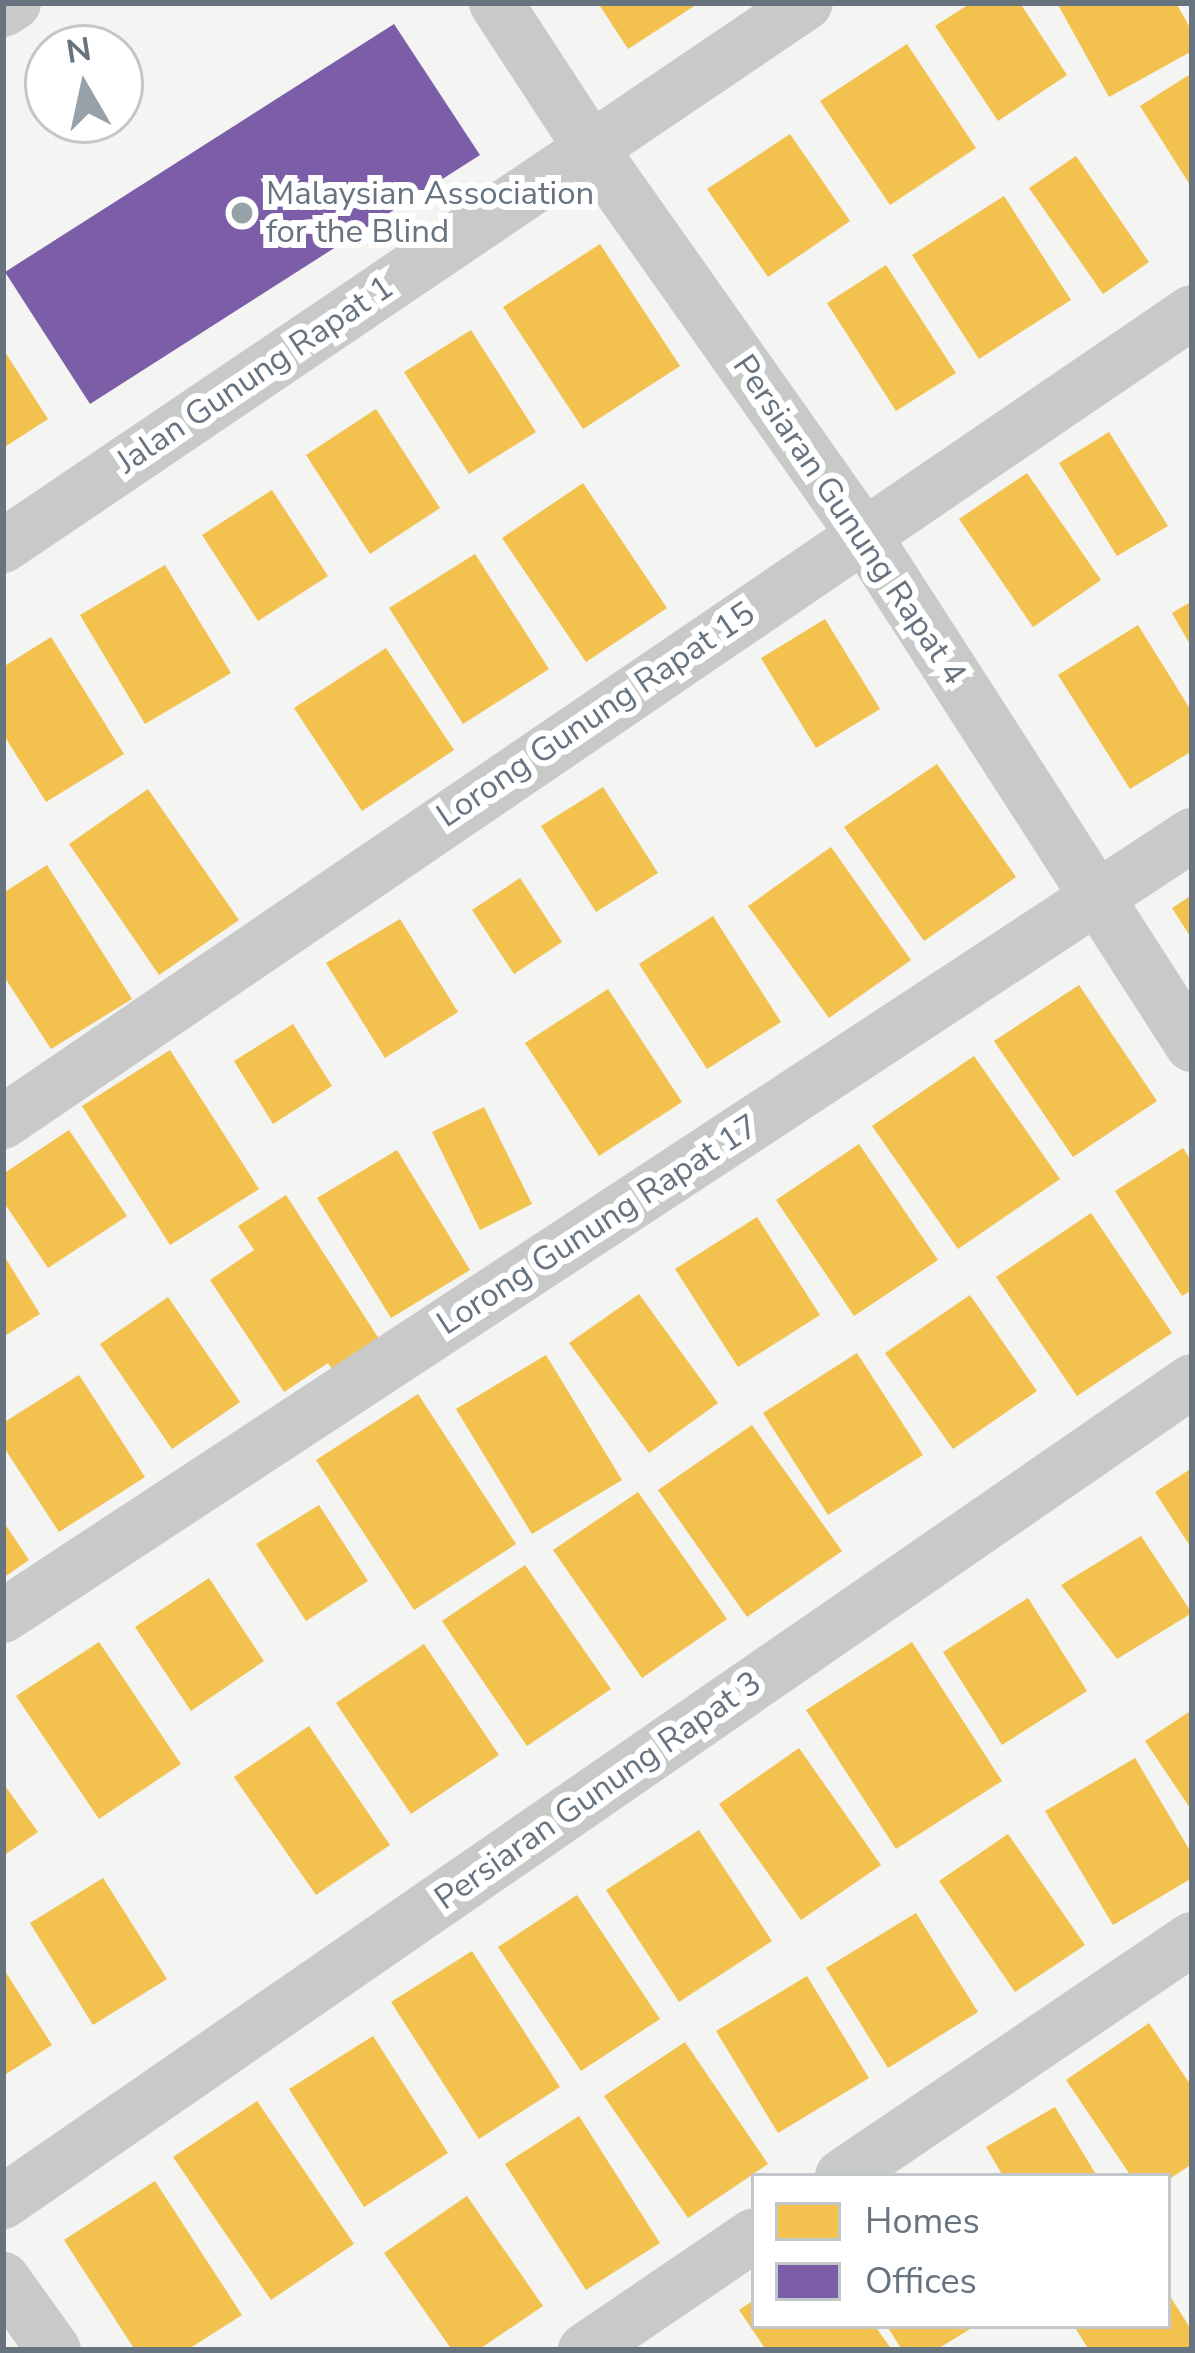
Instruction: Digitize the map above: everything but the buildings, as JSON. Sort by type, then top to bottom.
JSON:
[{"type":"street","points":[[3,10],[14,3]]},
{"type":"street","name":"Persiaran Gunung Rapat 4","points":[[496,3],[590,147],[862,532],[1192,1045]]},
{"type":"street","name":"Jalan Gunung Rapat 1","points":[[3,546],[806,3]]},
{"type":"street","name":"Lorong Gunung Rapat 15","points":[[3,1121],[862,532],[1192,312]]},
{"type":"street","name":"Lorong Gunung Rapat 17","points":[[3,1616],[1192,835]]},
{"type":"street","name":"Persiaran Gunung Rapat 3","points":[[3,2201],[1192,1382]]},
{"type":"street","points":[[846,2173],[1192,1939]]},
{"type":"street","points":[[585,2350],[751,2238]]},
{"type":"street","points":[[3,2279],[54,2350]]},
{"type":"place","name":"Malaysian Association for the Blind","points":[[242,213]]}]
